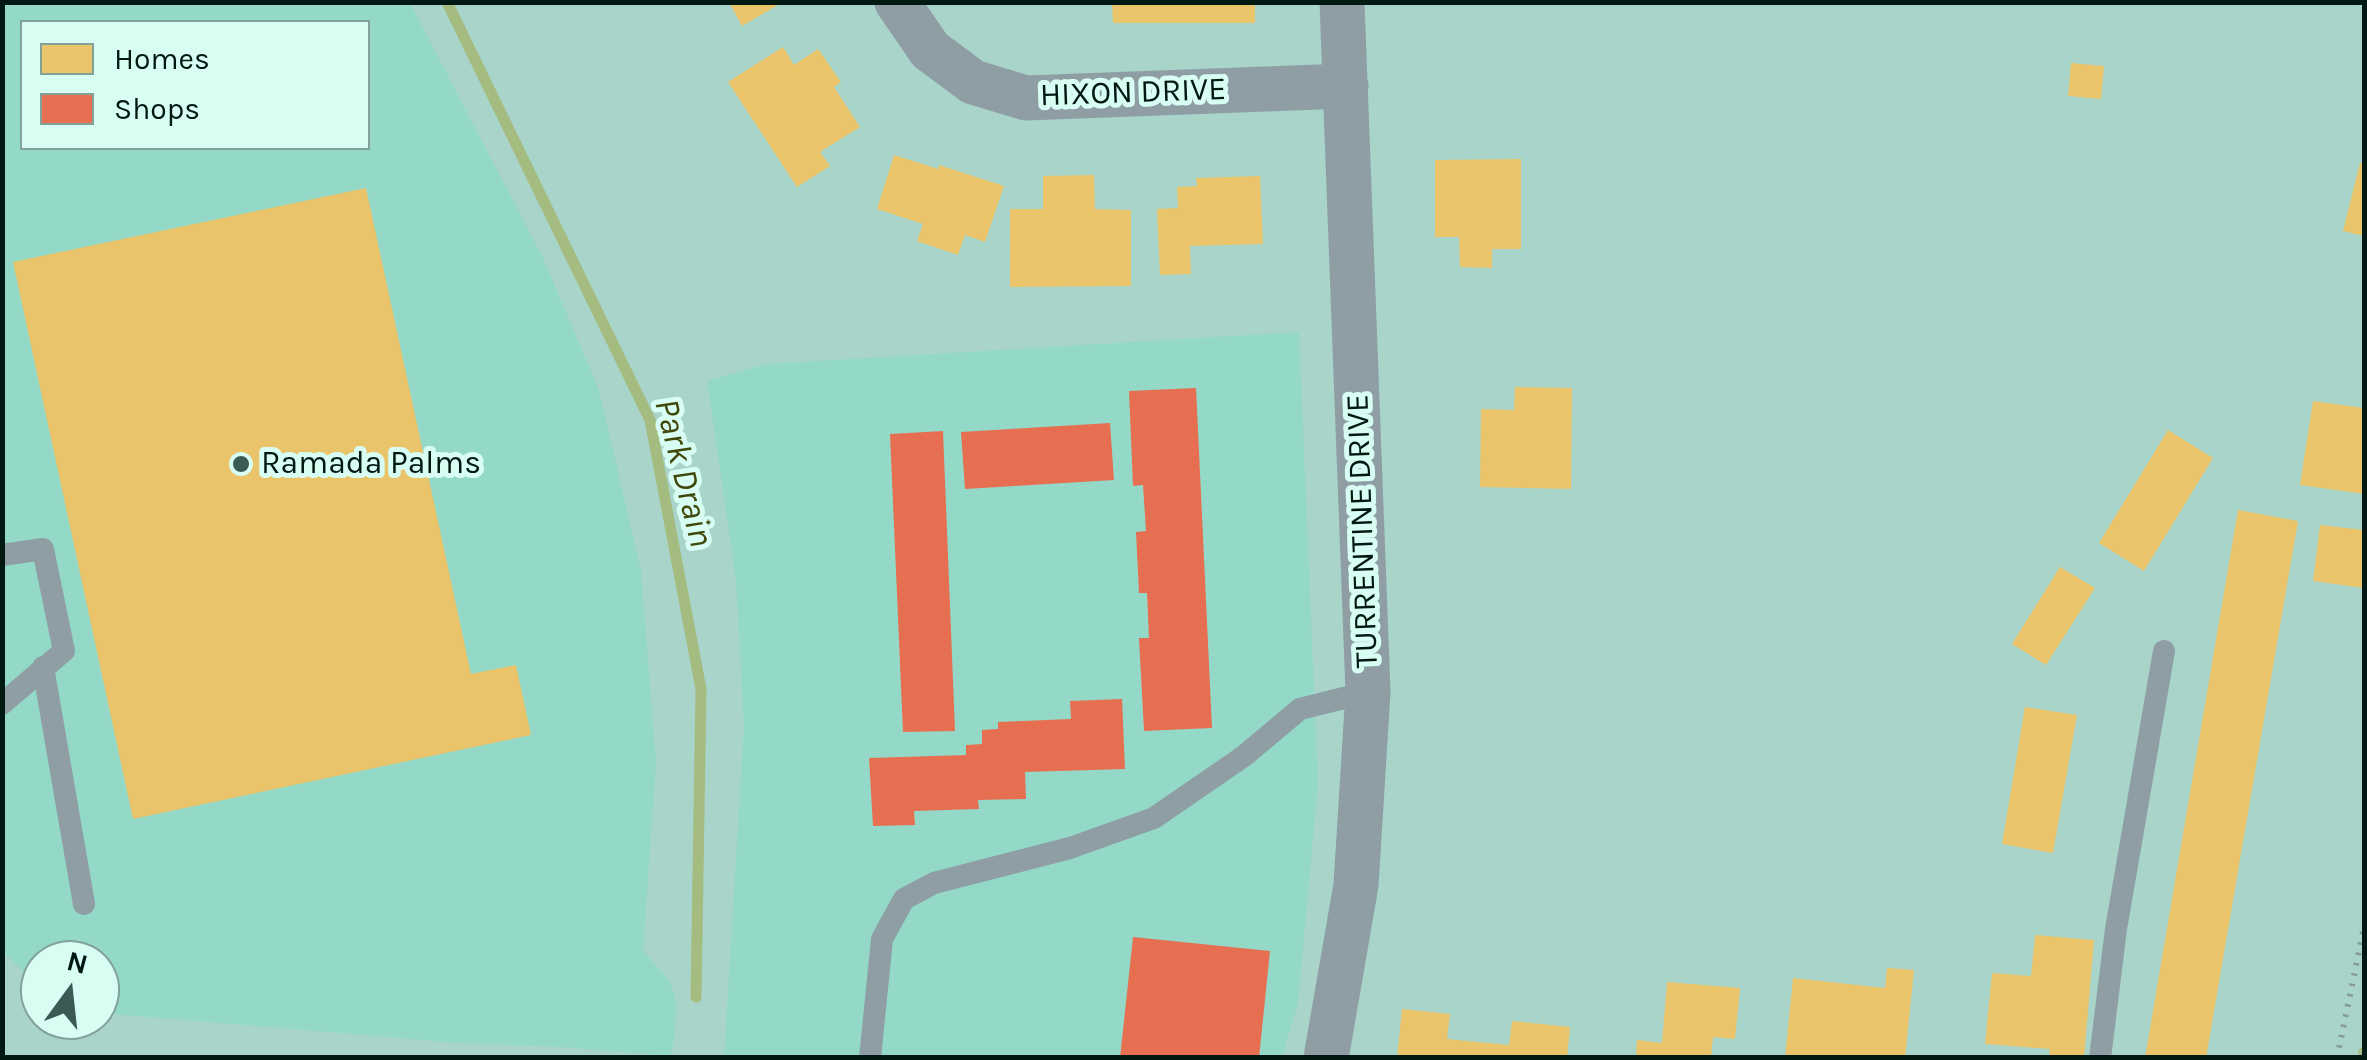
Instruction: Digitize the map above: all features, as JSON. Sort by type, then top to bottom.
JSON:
[{"type":"street","name":"HIXON DRIVE","points":[[897,2],[930,50],[958,72],[973,82],[1026,98],[1346,86]]},
{"type":"street","name":"TURRENTINE DRIVE","points":[[1326,1058],[1356,885],[1368,692],[1342,2]]},
{"type":"lane","points":[[2,555],[43,548],[64,651],[2,704]]},
{"type":"lane","points":[[2100,1058],[2116,929],[2164,651]]},
{"type":"lane","points":[[42,667],[84,904]]},
{"type":"lane","points":[[870,1058],[882,939],[904,899],[934,883],[1070,848],[1154,818],[1244,756],[1300,708],[1368,692]]},
{"type":"path","points":[[2338,1058],[2364,927]]},
{"type":"shaded area","points":[[3,3],[410,3],[543,258],[599,390],[641,571],[656,763],[643,951],[670,981],[676,1002],[675,1035],[670,1056],[120,1015],[120,940],[20,940],[20,968],[3,951]]},
{"type":"shaded area","points":[[1299,332],[1318,784],[1298,1003],[1282,1057],[724,1057],[744,726],[736,580],[707,381],[767,364]]},
{"type":"building: Homes","points":[[729,2],[783,2],[742,26]]},
{"type":"building: Homes","points":[[1112,2],[1255,2],[1255,23],[1113,23]]},
{"type":"building: Homes","points":[[783,47],[794,65],[818,49],[841,82],[834,87],[860,127],[820,152],[830,166],[797,187],[728,82]]},
{"type":"building: Homes","points":[[2071,63],[2104,66],[2101,99],[2068,96]]},
{"type":"building: Homes","points":[[894,155],[1004,186],[985,242],[965,235],[958,255],[917,241],[923,224],[877,209]]},
{"type":"building: Homes","points":[[1521,159],[1521,249],[1492,249],[1492,268],[1460,267],[1459,237],[1435,237],[1435,160]]},
{"type":"building: Homes","points":[[2360,163],[2364,164],[2364,236],[2343,231]]},
{"type":"building: Homes","points":[[1094,175],[1095,209],[1131,210],[1131,286],[1010,287],[1010,209],[1043,209],[1043,176]]},
{"type":"building: Homes","points":[[1260,176],[1263,244],[1190,246],[1191,274],[1160,275],[1157,209],[1178,208],[1177,187],[1197,186],[1196,178]]},
{"type":"building: Homes","name":"Ramada Palms","points":[[366,188],[471,674],[516,665],[531,735],[133,819],[13,262]]},
{"type":"building: Homes","points":[[1515,387],[1572,388],[1571,489],[1480,487],[1481,409],[1514,410]]},
{"type":"building: Homes","points":[[2313,401],[2364,408],[2364,494],[2300,485]]},
{"type":"building: Homes","points":[[2168,430],[2213,458],[2144,571],[2099,543]]},
{"type":"building: Homes","points":[[2238,510],[2298,521],[2206,1058],[2145,1058]]},
{"type":"building: Homes","points":[[2320,525],[2364,530],[2364,588],[2313,581]]},
{"type":"building: Homes","points":[[2060,567],[2095,588],[2046,665],[2012,644]]},
{"type":"building: Homes","points":[[2025,707],[2077,715],[2053,853],[2002,844]]},
{"type":"building: Homes","points":[[2035,935],[2094,940],[2084,1058],[2049,1058],[2050,1049],[1985,1044],[1992,973],[2031,976]]},
{"type":"building: Homes","points":[[1887,968],[1914,970],[1905,1058],[1785,1058],[1793,978],[1885,988]]},
{"type":"building: Homes","points":[[1667,982],[1740,988],[1735,1039],[1713,1037],[1711,1058],[1636,1058],[1637,1040],[1662,1043]]},
{"type":"building: Homes","points":[[1402,1009],[1450,1014],[1447,1039],[1509,1045],[1512,1021],[1570,1027],[1567,1058],[1397,1058]]},
{"type":"building: Shops","points":[[1196,388],[1212,728],[1144,731],[1139,638],[1149,638],[1147,593],[1139,593],[1136,532],[1146,531],[1143,485],[1133,486],[1129,391]]},
{"type":"building: Shops","points":[[1110,423],[1114,480],[965,489],[961,432]]},
{"type":"building: Shops","points":[[943,431],[955,731],[903,732],[890,434]]},
{"type":"building: Shops","points":[[1122,699],[1125,769],[1025,772],[1026,799],[978,800],[979,809],[914,811],[915,825],[873,826],[869,758],[966,755],[966,745],[982,744],[982,730],[998,729],[998,722],[1071,719],[1070,701]]},
{"type":"building: Shops","points":[[1133,937],[1270,951],[1259,1058],[1120,1058]]},
{"type":"waterway","name":"Park Drain","points":[[447,2],[650,420],[701,689],[696,997]]},
{"type":"waterway","points":[[2363,1058],[2364,1052]]},
{"type":"place","name":"Ramada Palms","points":[[241,464]]}]
